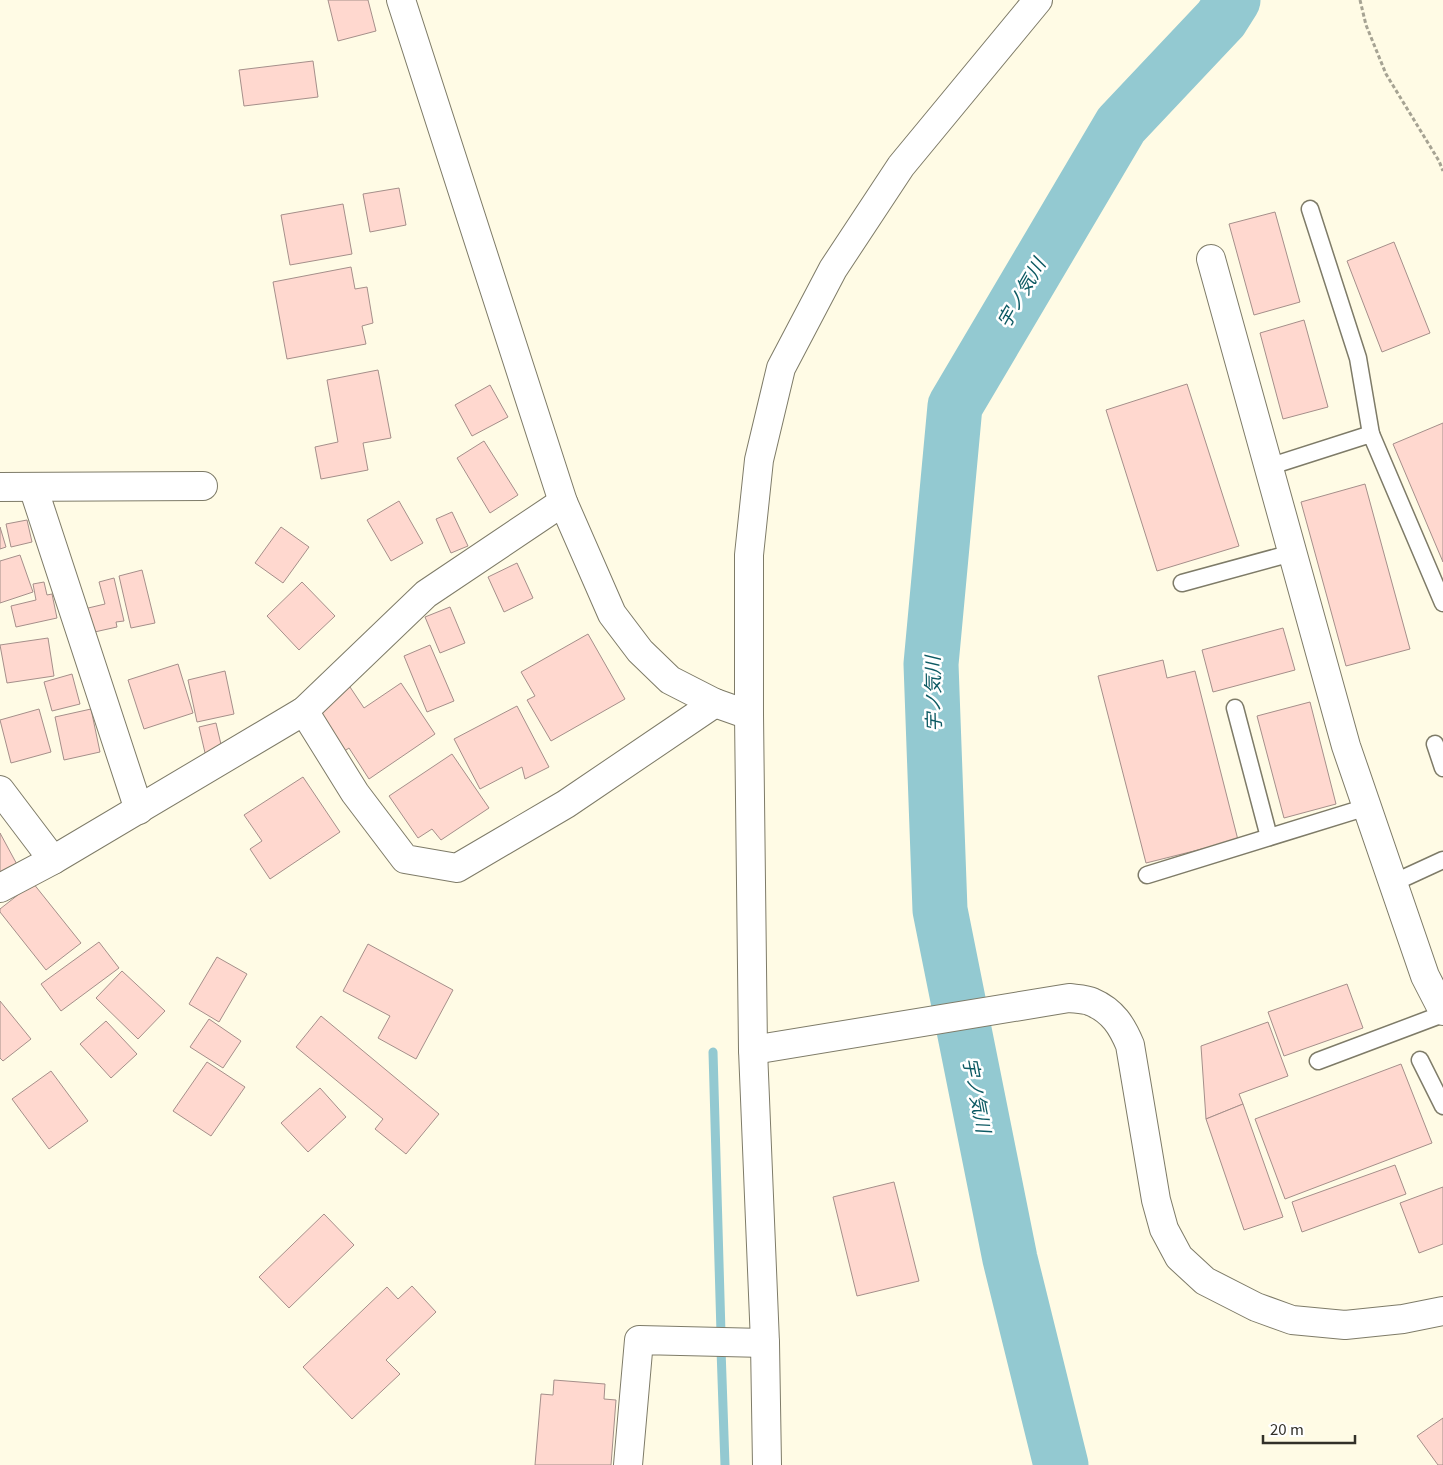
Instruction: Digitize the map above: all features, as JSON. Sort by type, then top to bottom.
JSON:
[{"type":"street","points":[[401,0],[563,502],[612,614],[640,651],[670,680],[715,703],[749,715]]},
{"type":"street","points":[[766,1465],[765,1343],[753,1050],[749,715],[749,556],[758,460],[781,368],[833,269],[901,166],[1038,0]]},
{"type":"street","points":[[1211,259],[1346,746],[1425,976],[1443,1012]]},
{"type":"street","points":[[0,487],[203,486]]},
{"type":"street","points":[[33,487],[139,810]]},
{"type":"street","points":[[0,888],[53,860],[139,810],[304,711],[426,594],[563,502]]},
{"type":"street","points":[[304,711],[355,793],[405,859],[457,868],[566,804],[715,703]]},
{"type":"street","points":[[0,790],[53,860]]},
{"type":"street","points":[[753,1050],[1069,998],[1092,1001],[1109,1012],[1122,1027],[1130,1045],[1156,1200],[1164,1229],[1180,1257],[1205,1281],[1256,1307],[1292,1320],[1344,1325],[1403,1319],[1443,1311]]},
{"type":"street","points":[[628,1465],[639,1340],[765,1343]]},
{"type":"lane","points":[[1310,209],[1358,358],[1371,434],[1443,603]]},
{"type":"lane","points":[[1268,466],[1371,434]]},
{"type":"lane","points":[[1182,583],[1292,552]]},
{"type":"lane","points":[[1235,708],[1269,837]]},
{"type":"lane","points":[[1435,744],[1443,768]]},
{"type":"lane","points":[[1147,875],[1367,807]]},
{"type":"lane","points":[[1393,884],[1443,860]]},
{"type":"lane","points":[[1318,1061],[1443,1012]]},
{"type":"lane","points":[[1420,1060],[1443,1106]]},
{"type":"path","points":[[1360,0],[1366,25],[1386,74],[1443,170]]},
{"type":"building","points":[[328,0],[368,0],[376,31],[338,41]]},
{"type":"building","points":[[313,61],[318,97],[244,106],[239,70]]},
{"type":"building","points":[[399,188],[406,225],[370,232],[363,194]]},
{"type":"building","points":[[343,204],[352,254],[290,265],[281,215]]},
{"type":"building","points":[[1275,212],[1300,302],[1254,315],[1229,224]]},
{"type":"building","points":[[1394,242],[1430,333],[1382,352],[1347,261]]},
{"type":"building","points":[[351,267],[355,289],[367,287],[373,323],[362,326],[366,344],[287,359],[273,282]]},
{"type":"building","points":[[1304,320],[1328,407],[1283,419],[1260,333]]},
{"type":"building","points":[[378,370],[391,438],[363,443],[368,470],[321,479],[315,447],[338,442],[327,380]]},
{"type":"building","points":[[1187,384],[1239,546],[1157,571],[1106,410]]},
{"type":"building","points":[[490,385],[508,417],[472,436],[455,405]]},
{"type":"building","points":[[1443,423],[1443,562],[1393,444]]},
{"type":"building","points":[[484,441],[518,495],[490,513],[457,458]]},
{"type":"building","points":[[1365,484],[1410,649],[1346,666],[1301,502]]},
{"type":"building","points":[[399,501],[423,543],[391,561],[367,520]]},
{"type":"building","points":[[452,512],[468,546],[451,553],[436,519]]},
{"type":"building","points":[[27,520],[32,542],[11,547],[6,524]]},
{"type":"building","points":[[0,527],[6,547],[0,549]]},
{"type":"building","points":[[281,527],[309,547],[283,583],[255,563]]},
{"type":"building","points":[[20,555],[33,592],[0,603],[0,561]]},
{"type":"building","points":[[517,563],[533,598],[504,612],[488,577]]},
{"type":"building","points":[[142,570],[155,623],[131,628],[119,576]]},
{"type":"building","points":[[114,578],[124,621],[116,622],[117,627],[90,633],[84,609],[105,604],[99,582]]},
{"type":"building","points":[[44,582],[47,595],[52,594],[57,618],[16,627],[11,606],[36,600],[33,584]]},
{"type":"building","points":[[302,582],[335,616],[299,650],[267,616]]},
{"type":"building","points":[[450,607],[465,643],[440,653],[425,617]]},
{"type":"building","points":[[1283,628],[1295,670],[1213,692],[1202,650]]},
{"type":"building","points":[[588,634],[625,699],[551,741],[527,700],[535,696],[521,672]]},
{"type":"building","points":[[48,638],[54,676],[7,683],[0,645]]},
{"type":"building","points":[[430,645],[454,701],[427,712],[404,656]]},
{"type":"building","points":[[1163,660],[1167,678],[1195,671],[1238,840],[1146,863],[1098,676]]},
{"type":"building","points":[[178,664],[193,713],[144,729],[128,680]]},
{"type":"building","points":[[225,671],[234,714],[197,722],[188,680]]},
{"type":"building","points":[[72,674],[80,704],[52,711],[44,682]]},
{"type":"building","points":[[401,683],[435,734],[369,779],[349,748],[343,752],[315,710],[350,687],[364,708]]},
{"type":"building","points":[[1310,702],[1336,804],[1284,818],[1257,716]]},
{"type":"building","points":[[517,706],[549,767],[525,779],[522,767],[480,789],[454,739]]},
{"type":"building","points":[[39,709],[51,752],[11,763],[0,720]]},
{"type":"building","points":[[91,709],[100,752],[64,760],[55,717]]},
{"type":"building","points":[[216,723],[223,753],[206,757],[199,727]]},
{"type":"building","points":[[452,754],[489,808],[441,840],[432,829],[418,838],[389,796]]},
{"type":"building","points":[[303,777],[340,832],[270,879],[250,849],[262,841],[244,815]]},
{"type":"building","points":[[0,833],[20,870],[0,881]]},
{"type":"building","points":[[33,883],[81,943],[46,970],[0,912],[0,909]]},
{"type":"building","points":[[99,942],[119,968],[61,1011],[41,984]]},
{"type":"building","points":[[368,944],[453,990],[416,1059],[378,1038],[390,1016],[343,991]]},
{"type":"building","points":[[217,957],[247,974],[219,1022],[189,1004]]},
{"type":"building","points":[[122,971],[165,1011],[138,1039],[96,998]]},
{"type":"building","points":[[1347,984],[1363,1028],[1284,1056],[1268,1012]]},
{"type":"building","points":[[0,1001],[31,1039],[3,1061],[0,1058]]},
{"type":"building","points":[[321,1016],[439,1114],[406,1154],[375,1129],[383,1119],[296,1047]]},
{"type":"building","points":[[209,1019],[241,1041],[223,1068],[190,1047]]},
{"type":"building","points":[[106,1021],[137,1054],[111,1078],[80,1044]]},
{"type":"building","points":[[1268,1022],[1288,1076],[1239,1094],[1243,1104],[1206,1119],[1201,1046]]},
{"type":"building","points":[[207,1062],[245,1087],[211,1136],[173,1111]]},
{"type":"building","points":[[1401,1064],[1432,1143],[1285,1199],[1255,1119]]},
{"type":"building","points":[[51,1071],[88,1121],[49,1149],[12,1099]]},
{"type":"building","points":[[320,1088],[346,1117],[308,1152],[281,1123]]},
{"type":"building","points":[[1243,1104],[1283,1217],[1244,1230],[1206,1119]]},
{"type":"building","points":[[1395,1165],[1406,1194],[1302,1232],[1292,1202]]},
{"type":"building","points":[[894,1182],[919,1281],[857,1296],[833,1197]]},
{"type":"building","points":[[1443,1187],[1443,1244],[1419,1253],[1400,1203]]},
{"type":"building","points":[[324,1214],[354,1245],[289,1308],[259,1277]]},
{"type":"building","points":[[412,1286],[436,1312],[386,1360],[400,1374],[352,1419],[303,1367],[387,1287],[398,1299]]},
{"type":"building","points":[[554,1380],[605,1384],[604,1399],[616,1400],[611,1465],[535,1465],[541,1394],[553,1395]]},
{"type":"building","points":[[1443,1418],[1443,1465],[1438,1465],[1417,1436]]},
{"type":"waterway","name":"宇ノ気川","points":[[1061,1465],[1010,1259],[940,910],[931,664],[955,406],[1121,125],[1221,19],[1233,0]]},
{"type":"waterway","points":[[713,1052],[721,1333]]},
{"type":"waterway","points":[[721,1349],[725,1465]]}]
